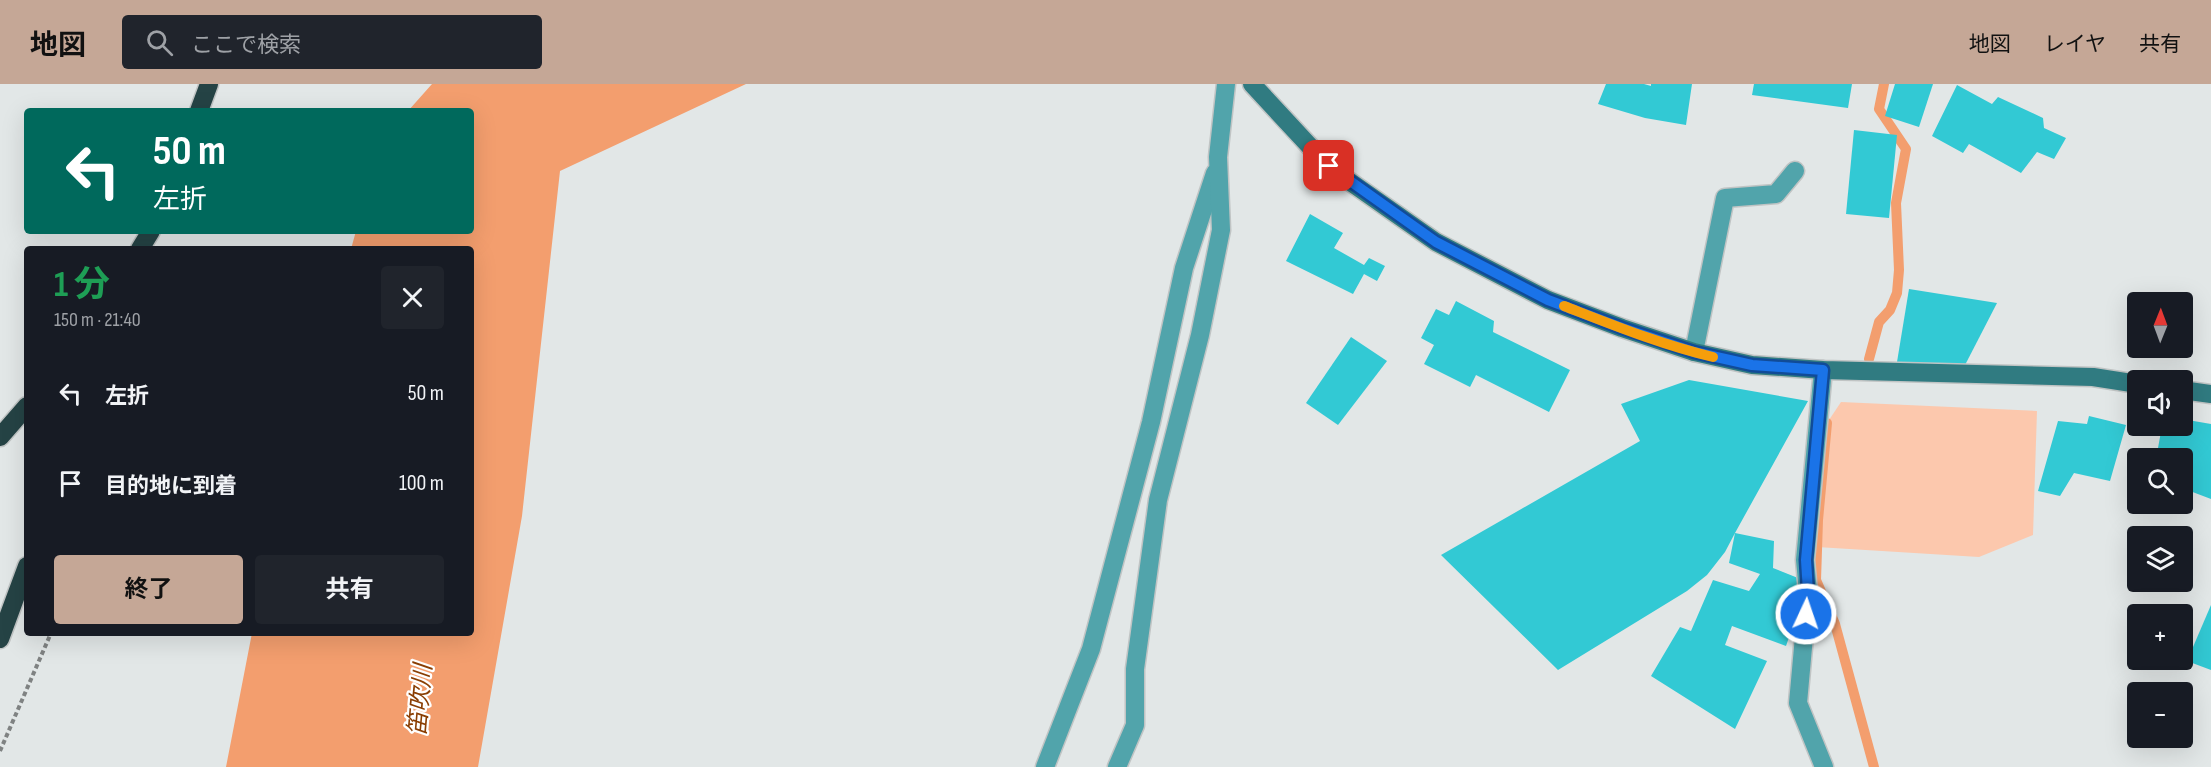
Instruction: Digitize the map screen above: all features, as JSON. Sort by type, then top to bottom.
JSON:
[{"type":"highway","points":[[200,108],[209,84]]},
{"type":"highway","points":[[0,437],[24,409]]},
{"type":"highway","points":[[0,639],[24,574]]},
{"type":"street","points":[[1117,767],[1135,725],[1135,669],[1158,500],[1200,335],[1221,230],[1219,160],[1226,84]]},
{"type":"street","points":[[1252,84],[1329,166],[1436,242],[1548,300],[1622,328],[1694,352],[1752,365],[1823,370],[2093,377],[2127,382]]},
{"type":"street","points":[[1046,767],[1090,649],[1151,422],[1184,268],[1219,160]]},
{"type":"street","points":[[1694,352],[1725,198],[1776,194],[1795,171]]},
{"type":"street","points":[[1823,370],[1806,548],[1808,592],[1798,703],[1824,767]]},
{"type":"street","points":[[2193,392],[2211,394]]},
{"type":"path","points":[[0,751],[50,636]]},
{"type":"shaded area","points":[[1841,402],[2037,411],[2033,535],[1979,557],[1817,547],[1827,423]]},
{"type":"water","name":"笛吹川","points":[[432,84],[746,84],[560,171],[522,516],[478,767],[226,767],[251,636],[474,636],[474,246],[352,246],[355,234],[474,234],[474,108],[411,108]]},
{"type":"building","points":[[1606,84],[1651,86],[1651,84],[1692,84],[1686,125],[1645,118],[1598,104]]},
{"type":"building","points":[[1754,84],[1852,84],[1848,108],[1752,95]]},
{"type":"building","points":[[1895,84],[1933,84],[1919,127],[1885,116]]},
{"type":"building","points":[[1957,85],[1992,104],[1998,97],[2043,118],[2044,128],[2066,138],[2054,159],[2037,152],[2021,173],[1969,144],[1963,153],[1932,136]]},
{"type":"building","points":[[1854,130],[1897,135],[1889,218],[1846,214]]},
{"type":"building","points":[[1310,214],[1343,233],[1334,248],[1364,265],[1369,258],[1385,266],[1377,281],[1364,274],[1353,294],[1286,261]]},
{"type":"building","points":[[1909,289],[1997,303],[1964,367],[1897,362]]},
{"type":"building","points":[[1456,301],[1494,321],[1493,332],[1570,370],[1549,412],[1476,375],[1470,387],[1424,364],[1434,345],[1421,338],[1436,309],[1449,315]]},
{"type":"building","points":[[1351,337],[1387,361],[1338,425],[1306,403]]},
{"type":"building","points":[[1689,380],[1808,401],[1725,552],[1707,575],[1687,591],[1558,670],[1441,555],[1640,441],[1621,404]]},
{"type":"building","points":[[2089,416],[2126,425],[2110,481],[2074,473],[2060,496],[2038,491],[2058,421],[2087,424]]},
{"type":"building","points":[[2193,421],[2211,424],[2211,499],[2193,492],[2193,448],[2158,448],[2160,436],[2193,436]]},
{"type":"building","points":[[1735,533],[1774,541],[1773,568],[1808,582],[1786,646],[1732,626],[1725,645],[1767,661],[1735,729],[1651,676],[1680,627],[1691,631],[1713,580],[1749,591],[1760,574],[1729,563]]},
{"type":"building","points":[[2211,605],[2211,670],[2193,663],[2193,647]]},
{"type":"waterway","points":[[1869,359],[1879,322],[1890,310],[1897,293],[1899,270],[1896,203],[1906,149],[1879,109],[1884,84]]},
{"type":"waterway","points":[[1827,423],[1818,520],[1816,580],[1835,624],[1874,767]]},
{"type":"slow traffic","points":[[1564,306],[1622,328],[1713,357]]},
{"type":"route","points":[[1329,166],[1436,242],[1548,300],[1694,352],[1752,365],[1823,370],[1806,560],[1808,592],[1806,614]]}]
